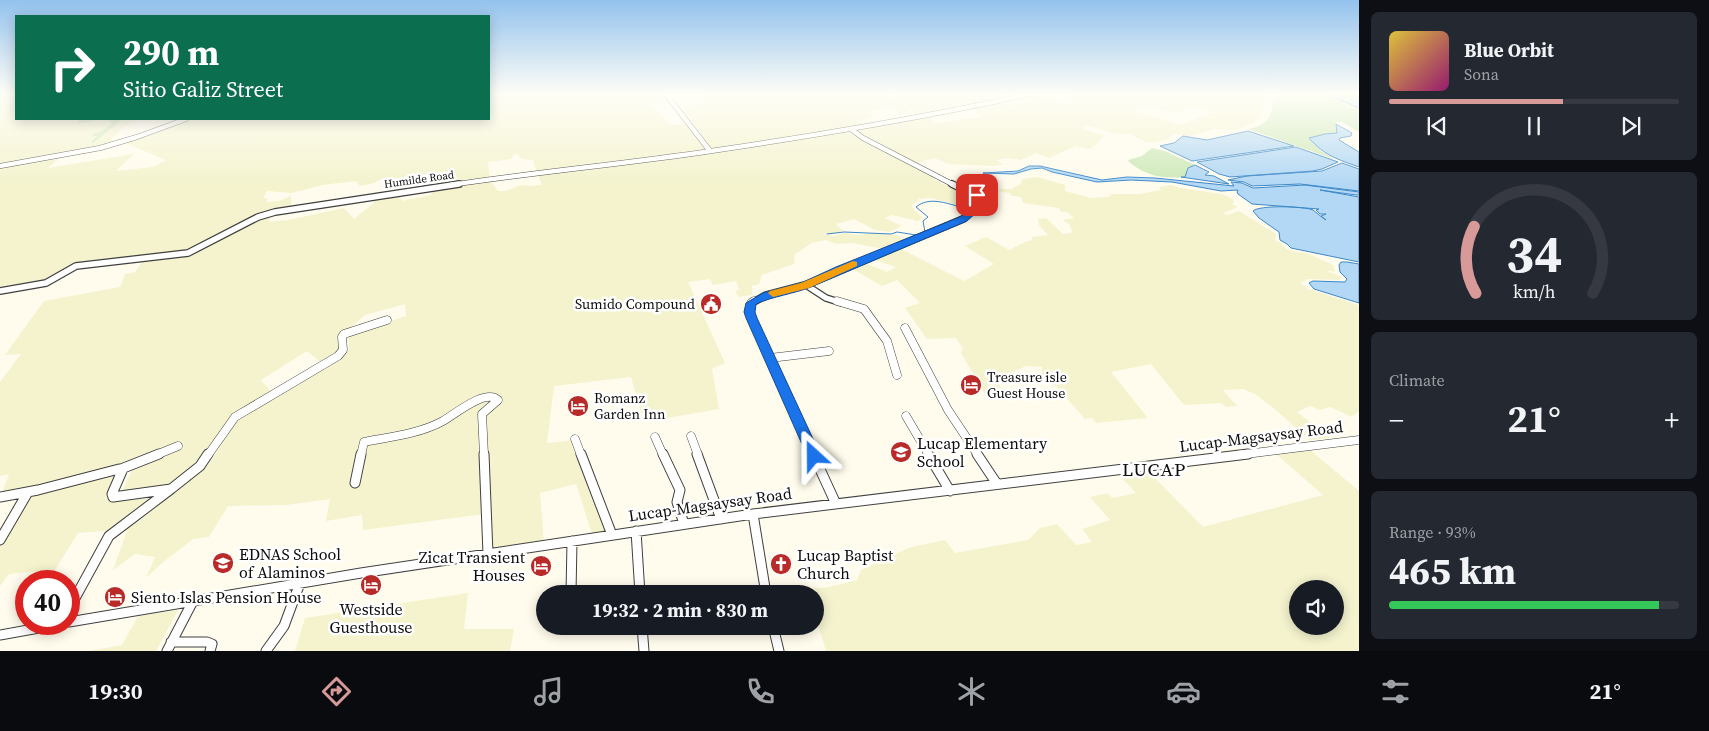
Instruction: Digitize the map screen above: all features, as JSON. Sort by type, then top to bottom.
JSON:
[{"type":"street","points":[[0,166],[39,157],[96,149],[152,133],[175,123]]},
{"type":"street","points":[[689,123],[710,151],[883,123]]},
{"type":"street","points":[[836,504],[749,312],[751,303],[766,295],[806,285],[968,217],[974,210],[978,197],[863,138],[850,129]]},
{"type":"street","name":"Humilde Road","points":[[0,291],[50,282],[66,269],[76,266],[188,253],[269,213],[710,151]]},
{"type":"street","points":[[806,285],[826,298],[864,310],[886,341],[897,375]]},
{"type":"street","points":[[80,590],[109,536],[200,466],[235,417],[338,356],[343,350],[342,337],[344,334],[388,320]]},
{"type":"street","points":[[905,328],[948,410],[997,484]]},
{"type":"street","points":[[770,358],[828,351]]},
{"type":"street","points":[[354,483],[364,442],[409,434],[441,422],[471,403],[488,396],[496,397],[496,403],[482,414],[488,554]]},
{"type":"street","points":[[906,416],[950,491]]},
{"type":"street","points":[[691,436],[721,519]]},
{"type":"street","points":[[655,437],[680,490],[677,502],[684,524]]},
{"type":"street","points":[[575,439],[612,535]]},
{"type":"street","name":"Lucap-Magsaysay Road","points":[[80,620],[488,554],[753,514],[1358,441]]},
{"type":"street","points":[[0,497],[121,469],[128,464],[178,446]]},
{"type":"street","points":[[121,469],[122,471],[112,494],[113,497],[171,489]]},
{"type":"street","points":[[0,540],[28,492]]},
{"type":"street","points":[[753,514],[765,585]]},
{"type":"street","points":[[636,531],[639,585]]},
{"type":"street","points":[[571,585],[572,541]]},
{"type":"street","points":[[266,651],[284,626],[300,584]]},
{"type":"street","points":[[169,646],[192,603]]},
{"type":"street","points":[[0,635],[15,632]]},
{"type":"street","points":[[643,635],[644,651]]},
{"type":"street","points":[[775,635],[779,651]]},
{"type":"street","points":[[169,646],[207,642],[212,644],[210,651]]},
{"type":"green space","points":[[0,123],[111,123],[92,141],[93,144],[101,135],[119,123],[130,123],[124,126],[112,139],[111,145],[41,156],[0,166]]},
{"type":"green space","points":[[118,123],[92,144],[92,141],[97,136],[92,136],[93,134],[102,131],[111,124]]},
{"type":"green space","points":[[179,123],[689,124],[708,151],[537,173],[533,160],[522,159],[517,154],[514,154],[512,159],[488,162],[490,178],[435,186],[437,180],[430,178],[404,182],[381,179],[374,183],[360,186],[356,181],[322,185],[292,193],[267,191],[263,198],[267,198],[267,202],[279,201],[291,196],[291,208],[273,211],[196,249],[84,264],[55,279],[0,290],[0,168],[63,155],[48,168],[134,154],[116,171],[153,167],[166,160],[125,143]]},
{"type":"green space","points":[[693,123],[860,123],[864,126],[712,150]]},
{"type":"green space","points":[[894,123],[1175,123],[1180,125],[1184,123],[1251,123],[1238,130],[1215,129],[1190,136],[1175,134],[1166,140],[1148,143],[1129,134],[1117,134],[1085,125],[1083,127],[1085,130],[1104,135],[1090,149],[1076,146],[1049,158],[1036,153],[1021,160],[1008,158],[996,160],[1004,164],[994,166],[948,164],[935,158],[917,163],[855,131]]},
{"type":"green space","points":[[1262,123],[1336,123],[1337,133],[1310,138],[1321,151],[1334,159],[1248,129]]},
{"type":"green space","points":[[1344,123],[1359,123],[1359,132]]},
{"type":"green space","points":[[851,130],[941,176],[933,179],[945,185],[953,183],[965,193],[967,203],[962,206],[931,198],[919,199],[911,206],[923,218],[918,221],[892,215],[885,218],[901,226],[890,232],[875,230],[854,219],[836,224],[843,231],[832,234],[826,233],[825,235],[874,233],[897,235],[906,240],[888,250],[852,243],[837,244],[826,240],[812,243],[795,254],[794,264],[762,275],[759,284],[752,286],[752,295],[739,297],[735,291],[739,290],[736,281],[713,285],[710,279],[688,282],[725,363],[712,369],[719,409],[662,419],[659,410],[641,413],[631,377],[554,386],[547,443],[576,440],[612,530],[592,534],[576,484],[540,493],[544,542],[487,551],[484,514],[363,530],[362,515],[326,521],[330,499],[286,505],[228,506],[209,537],[193,539],[146,578],[155,557],[135,554],[113,570],[127,531],[123,530],[143,518],[208,465],[239,418],[345,355],[349,350],[348,334],[406,316],[405,304],[365,315],[343,334],[344,351],[323,364],[307,351],[261,380],[273,394],[235,417],[181,483],[122,492],[134,464],[33,489],[3,491],[9,474],[0,476],[0,382],[21,354],[5,355],[44,301],[120,287],[125,274],[135,272],[144,260],[195,252],[269,214],[270,222],[284,221],[344,208],[354,219],[374,203],[373,197],[398,193],[402,201],[431,195],[434,188],[490,180],[498,191],[506,191],[521,185],[542,185],[538,175]]},
{"type":"green space","points":[[1152,148],[1165,151],[1195,165],[1185,177],[1169,177],[1142,171],[1129,162],[1128,160],[1142,156]]},
{"type":"green space","points":[[1038,177],[1065,185],[1065,191],[1091,198],[1107,197],[1111,196],[1110,194],[1140,194],[1161,190],[1159,187],[1171,185],[1222,194],[1233,199],[1234,202],[1232,204],[1238,207],[1223,213],[1227,215],[1239,211],[1276,234],[1275,240],[1282,243],[1282,246],[1287,249],[1307,253],[1333,265],[1335,272],[1325,270],[1341,277],[1339,280],[1308,279],[1300,283],[1308,289],[1359,305],[1359,411],[1352,417],[1330,407],[1320,410],[1310,406],[1297,412],[1330,438],[1309,440],[1276,410],[1255,394],[1243,389],[1223,390],[1237,406],[1226,407],[1221,403],[1184,405],[1151,364],[1111,372],[1148,418],[1096,423],[1092,418],[1085,419],[1056,386],[1042,381],[1042,367],[1026,366],[995,380],[1003,390],[1003,395],[986,396],[961,353],[963,349],[956,338],[927,339],[905,308],[920,303],[897,280],[882,286],[851,268],[865,263],[887,272],[896,267],[875,260],[901,249],[964,281],[994,264],[965,246],[986,237],[1009,250],[1032,240],[1032,237],[1048,235],[1039,225],[1038,219],[1046,218],[1063,234],[1072,232],[1070,225],[1063,220],[1074,218],[1067,212],[1061,212],[1059,208],[1023,203],[1021,197],[1012,196],[1010,193],[997,189],[1011,189],[1021,184],[1022,179]]},
{"type":"green space","points":[[1310,450],[1359,491],[1359,651],[826,651],[821,635],[824,635],[824,587],[857,580],[861,570],[911,547],[945,540],[955,553],[1028,540],[1040,528],[1057,524],[1076,545],[1092,542],[1082,529],[1110,520],[1090,497],[1108,493],[1112,498],[1136,493],[1117,473],[1146,469],[1203,527],[1323,495],[1276,454]]},
{"type":"green space","points":[[125,469],[114,497],[174,488],[115,530],[78,533],[55,570],[15,570],[15,573],[9,574],[0,586],[0,530],[18,496]]},
{"type":"green space","points":[[468,593],[464,629],[514,629],[510,651],[295,651],[305,618]]},
{"type":"green space","points":[[178,610],[156,651],[89,651],[122,645],[138,616]]},
{"type":"water","points":[[1336,124],[1352,133],[1351,136],[1340,138],[1339,140],[1359,152],[1359,167],[1326,153],[1309,138],[1337,133]]},
{"type":"water","points":[[1248,131],[1294,146],[1192,161],[1160,146],[1174,143],[1183,136],[1207,140]]},
{"type":"water","points":[[1296,147],[1338,162],[1313,171],[1230,177],[1219,174],[1197,162]]},
{"type":"water","points":[[1342,163],[1359,169],[1359,191],[1300,184],[1252,186],[1244,182],[1228,180],[1247,176],[1322,171]]},
{"type":"water","points":[[1195,165],[1209,172],[1205,175],[1214,176],[1229,184],[1181,177],[1185,177],[1188,168]]},
{"type":"water","points":[[1029,166],[1040,166],[1102,180],[1127,177],[1155,178],[1234,186],[1231,182],[1242,183],[1253,188],[1305,185],[1359,192],[1359,195],[1356,195],[1320,190],[1359,197],[1359,262],[1291,248],[1280,240],[1279,232],[1259,218],[1253,211],[1272,207],[1300,208],[1313,210],[1326,220],[1321,216],[1326,214],[1320,214],[1316,210],[1319,209],[1252,204],[1238,194],[1238,190],[1221,191],[1172,182],[1131,180],[1097,182],[1042,168],[1014,174],[983,173],[1018,171]]},
{"type":"water","points":[[1341,262],[1359,264],[1359,303],[1314,289],[1309,283],[1313,281],[1345,282],[1347,279],[1340,272],[1339,265]]},
{"type":"waterway","points":[[970,189],[967,184],[968,182],[985,173]]},
{"type":"waterway","points":[[925,232],[923,221],[928,217],[916,207],[922,203],[934,201],[966,208],[971,204],[967,195]]},
{"type":"waterway","points":[[827,234],[844,232],[891,234],[897,232],[916,235]]},
{"type":"slow traffic","points":[[773,293],[805,286],[853,264]]},
{"type":"place","name":"Sumido Compound","points":[[711,304]]},
{"type":"place","name":"Treasure isle Guest House","points":[[971,385]]},
{"type":"place","name":"Romanz Garden Inn","points":[[578,406]]},
{"type":"place","name":"Lucap Elementary School","points":[[901,452]]},
{"type":"place","name":"EDNAS School of Alaminos","points":[[223,563]]},
{"type":"place","name":"Lucap Baptist Church","points":[[781,564]]},
{"type":"place","name":"Zicat Transient Houses","points":[[541,566]]},
{"type":"place","name":"Westside Guesthouse","points":[[371,585]]},
{"type":"place","name":"Siento Islas Pension House","points":[[115,597]]},
{"type":"district","name":"LUCAP","points":[[1154,469]]},
{"type":"route","points":[[814,456],[749,312],[751,303],[766,295],[805,286],[840,269],[964,219],[974,210],[977,195]]}]
